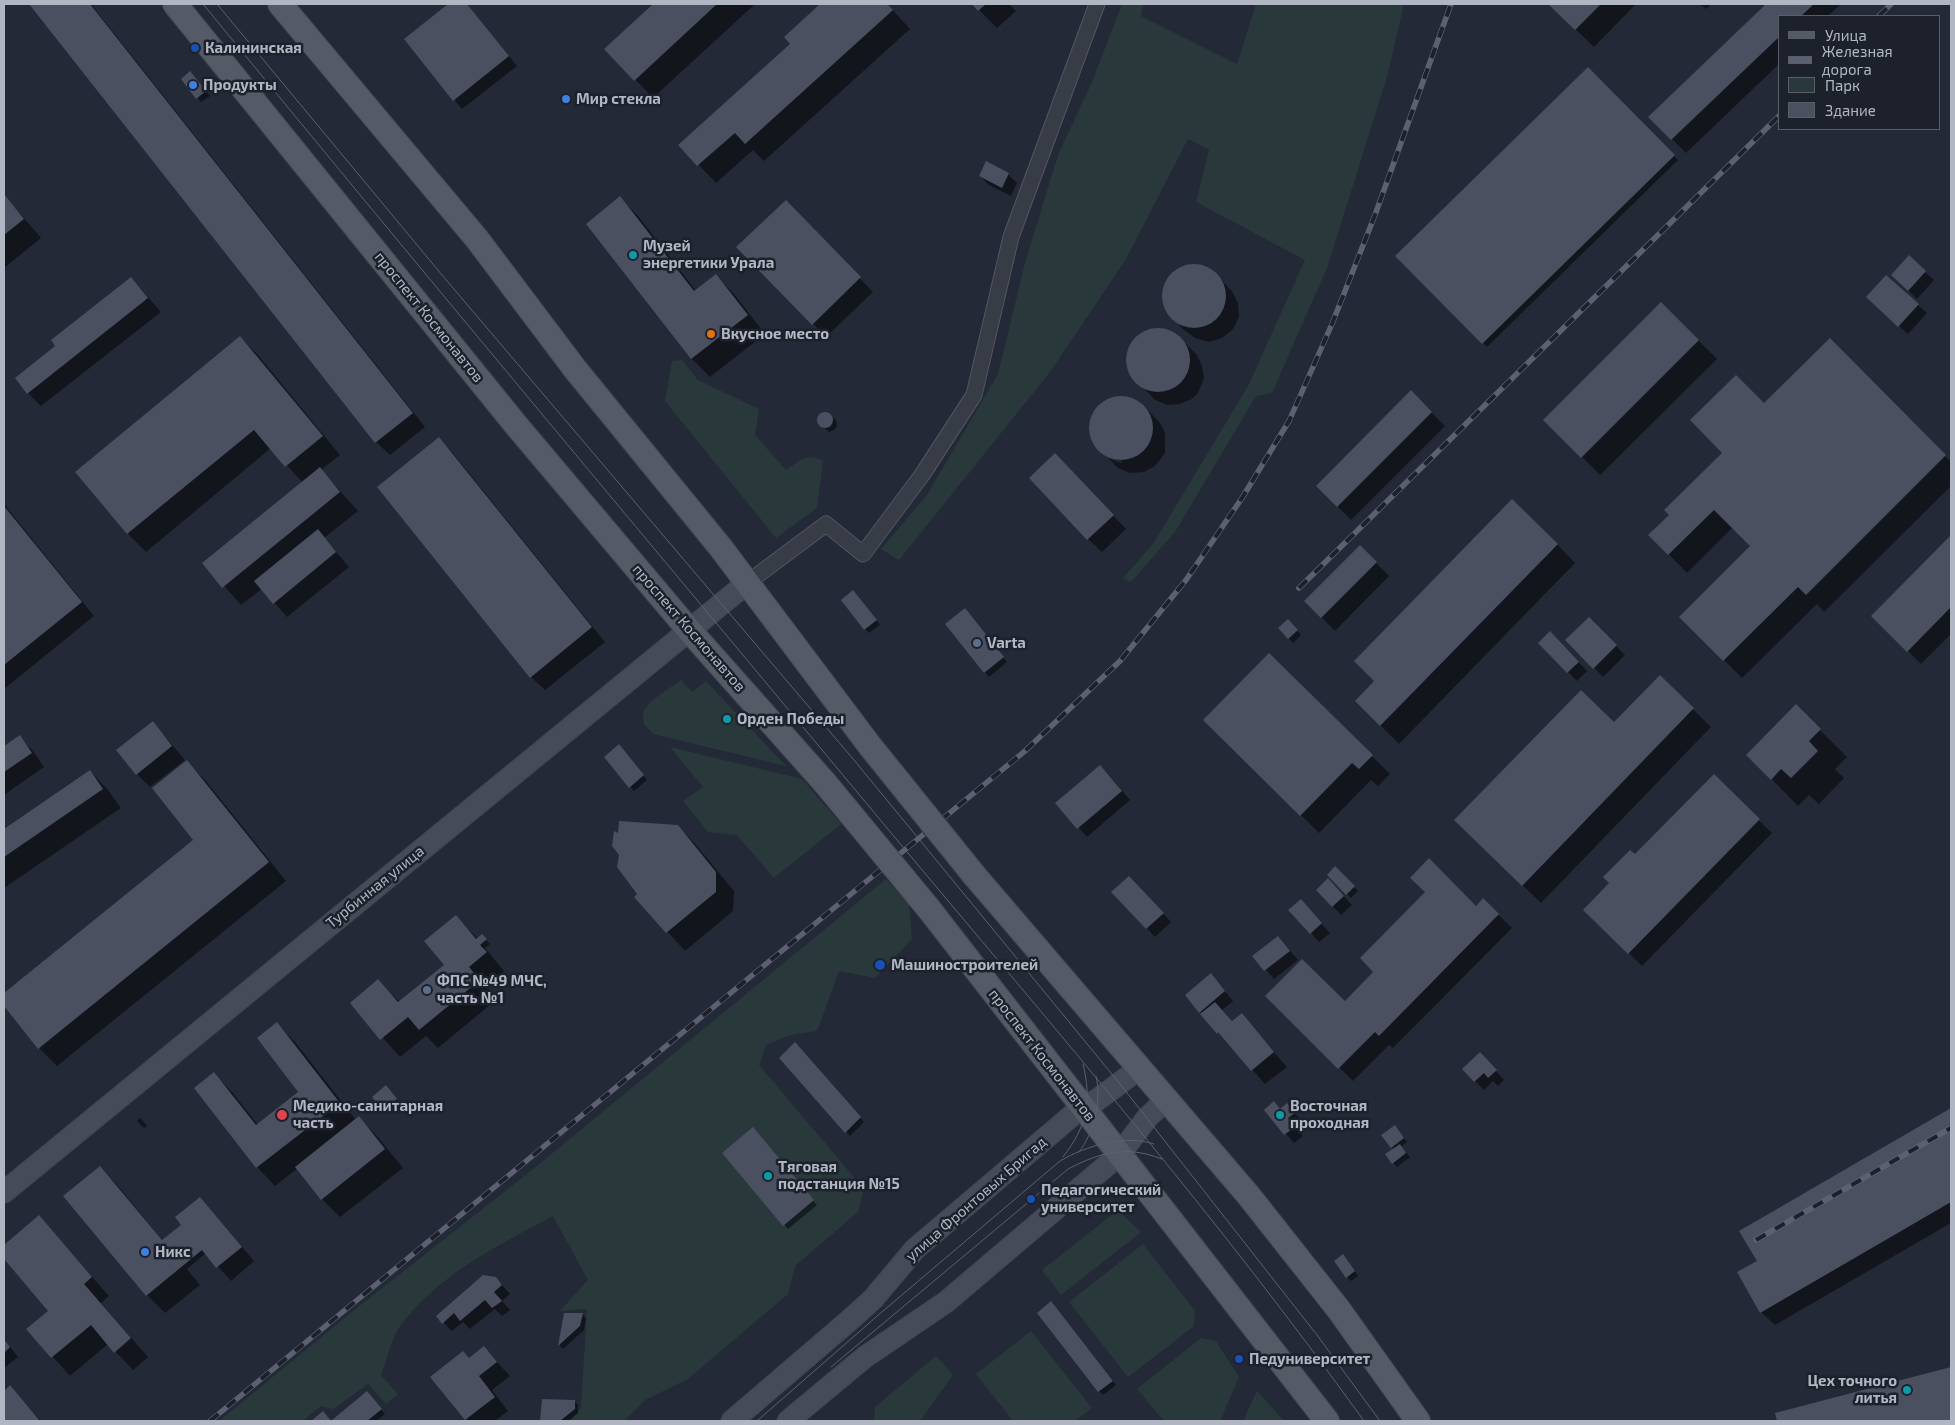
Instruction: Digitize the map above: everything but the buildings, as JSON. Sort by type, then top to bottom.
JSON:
[{"type":"main road","name":"проспект Космонавтов","points":[[175,4],[508,416],[689,630],[825,782],[929,909],[1327,1421]]},
{"type":"main road","points":[[280,4],[477,239],[575,368],[747,583],[870,746],[974,875],[1249,1196],[1335,1304],[1418,1421]]},
{"type":"main road","name":"Турбинная улица","points":[[4,1192],[747,583]]},
{"type":"main road","name":"улица Фронтовых Бригад","points":[[732,1421],[851,1320],[872,1299],[915,1249],[1082,1107],[1097,1100],[1140,1068]]},
{"type":"main road","points":[[788,1421],[865,1357],[946,1302],[1119,1154],[1146,1118],[1167,1099]]},
{"type":"street","points":[[747,583],[826,524],[864,554],[922,475],[974,395],[1011,237],[1096,4]]},
{"type":"green space","points":[[1122,4],[1143,4],[1141,16],[1237,64],[1256,4],[1404,4],[1387,77],[1327,268],[1272,393],[1256,396],[1175,532],[1131,582],[1123,578],[1153,544],[1248,386],[1305,260],[1196,202],[1209,150],[1188,139],[1126,259],[1050,372],[899,560],[881,549],[927,495],[998,374],[1025,263],[1058,155],[1092,82]]},
{"type":"green space","points":[[682,360],[698,380],[759,409],[755,435],[786,470],[803,459],[812,457],[823,461],[817,508],[776,538],[665,401],[672,361]]},
{"type":"green space","points":[[681,680],[692,692],[706,681],[786,766],[653,734],[644,724],[643,712],[651,701]]},
{"type":"green space","points":[[670,747],[802,779],[841,824],[774,878],[737,835],[708,832],[683,801],[703,787]]},
{"type":"green space","points":[[886,879],[909,904],[912,939],[875,978],[839,971],[817,1031],[791,1035],[766,1045],[759,1065],[853,1176],[863,1192],[858,1212],[795,1266],[788,1294],[688,1379],[645,1400],[624,1421],[569,1421],[581,1408],[587,1309],[560,1311],[588,1280],[553,1216],[471,1262],[433,1291],[416,1307],[394,1336],[381,1375],[398,1394],[386,1404],[368,1384],[333,1409],[321,1406],[302,1421],[219,1421],[358,1307],[527,1174]]},
{"type":"green space","points":[[1118,1210],[1141,1232],[1061,1295],[1042,1270]]},
{"type":"green space","points":[[1143,1244],[1195,1311],[1193,1327],[1128,1377],[1069,1302]]},
{"type":"green space","points":[[1031,1331],[1092,1408],[1075,1421],[1013,1421],[976,1374]]},
{"type":"green space","points":[[1201,1338],[1216,1341],[1239,1377],[1220,1421],[1164,1421],[1137,1389]]},
{"type":"green space","points":[[936,1356],[953,1375],[920,1421],[874,1421],[875,1407]]},
{"type":"green space","points":[[1257,1391],[1284,1421],[1243,1421]]},
{"type":"tram line","points":[[203,4],[462,318],[1136,1126],[1252,1272],[1364,1421]]},
{"type":"tram line","points":[[217,4],[442,275],[854,760],[1120,1084],[1317,1335],[1380,1421]]},
{"type":"tram line","points":[[1063,1157],[1078,1135],[1085,1113],[1087,1090],[1083,1064]]},
{"type":"tram line","points":[[1079,1152],[1093,1126],[1098,1095],[1096,1076]]},
{"type":"tram line","points":[[757,1421],[1060,1161],[1093,1146],[1106,1143],[1130,1140],[1154,1144]]},
{"type":"tram line","points":[[831,1367],[1068,1169],[1092,1158],[1114,1152],[1137,1152],[1162,1159]]},
{"type":"railway","points":[[210,1421],[1025,751],[1120,661],[1186,580],[1242,498],[1289,421],[1332,324],[1375,215],[1451,4]]},
{"type":"railway","points":[[1880,15],[1891,4]]},
{"type":"railway","points":[[1299,588],[1778,117]]},
{"type":"railway","points":[[1756,1240],[1951,1128]]},
{"type":"place","name":"Калининская","points":[[195,48]]},
{"type":"place","name":"Продукты","points":[[193,85]]},
{"type":"place","name":"Мир стекла","points":[[566,99]]},
{"type":"place","name":"Музей энергетики Урала","points":[[633,255]]},
{"type":"place","name":"Вкусное место","points":[[711,334]]},
{"type":"place","name":"Varta","points":[[977,643]]},
{"type":"place","name":"Орден Победы","points":[[727,719]]},
{"type":"place","name":"Машиностроителей","points":[[880,965]]},
{"type":"place","name":"ФПС №49 МЧС, часть №1","points":[[427,990]]},
{"type":"place","name":"Медико-санитарная часть","points":[[282,1115]]},
{"type":"place","name":"Восточная проходная","points":[[1280,1115]]},
{"type":"place","name":"Тяговая подстанция №15","points":[[768,1176]]},
{"type":"place","name":"Педагогический университет","points":[[1031,1199]]},
{"type":"place","name":"Никс","points":[[145,1252]]},
{"type":"place","name":"Педуниверситет","points":[[1239,1359]]},
{"type":"place","name":"Цех точного литья","points":[[1907,1390]]}]
